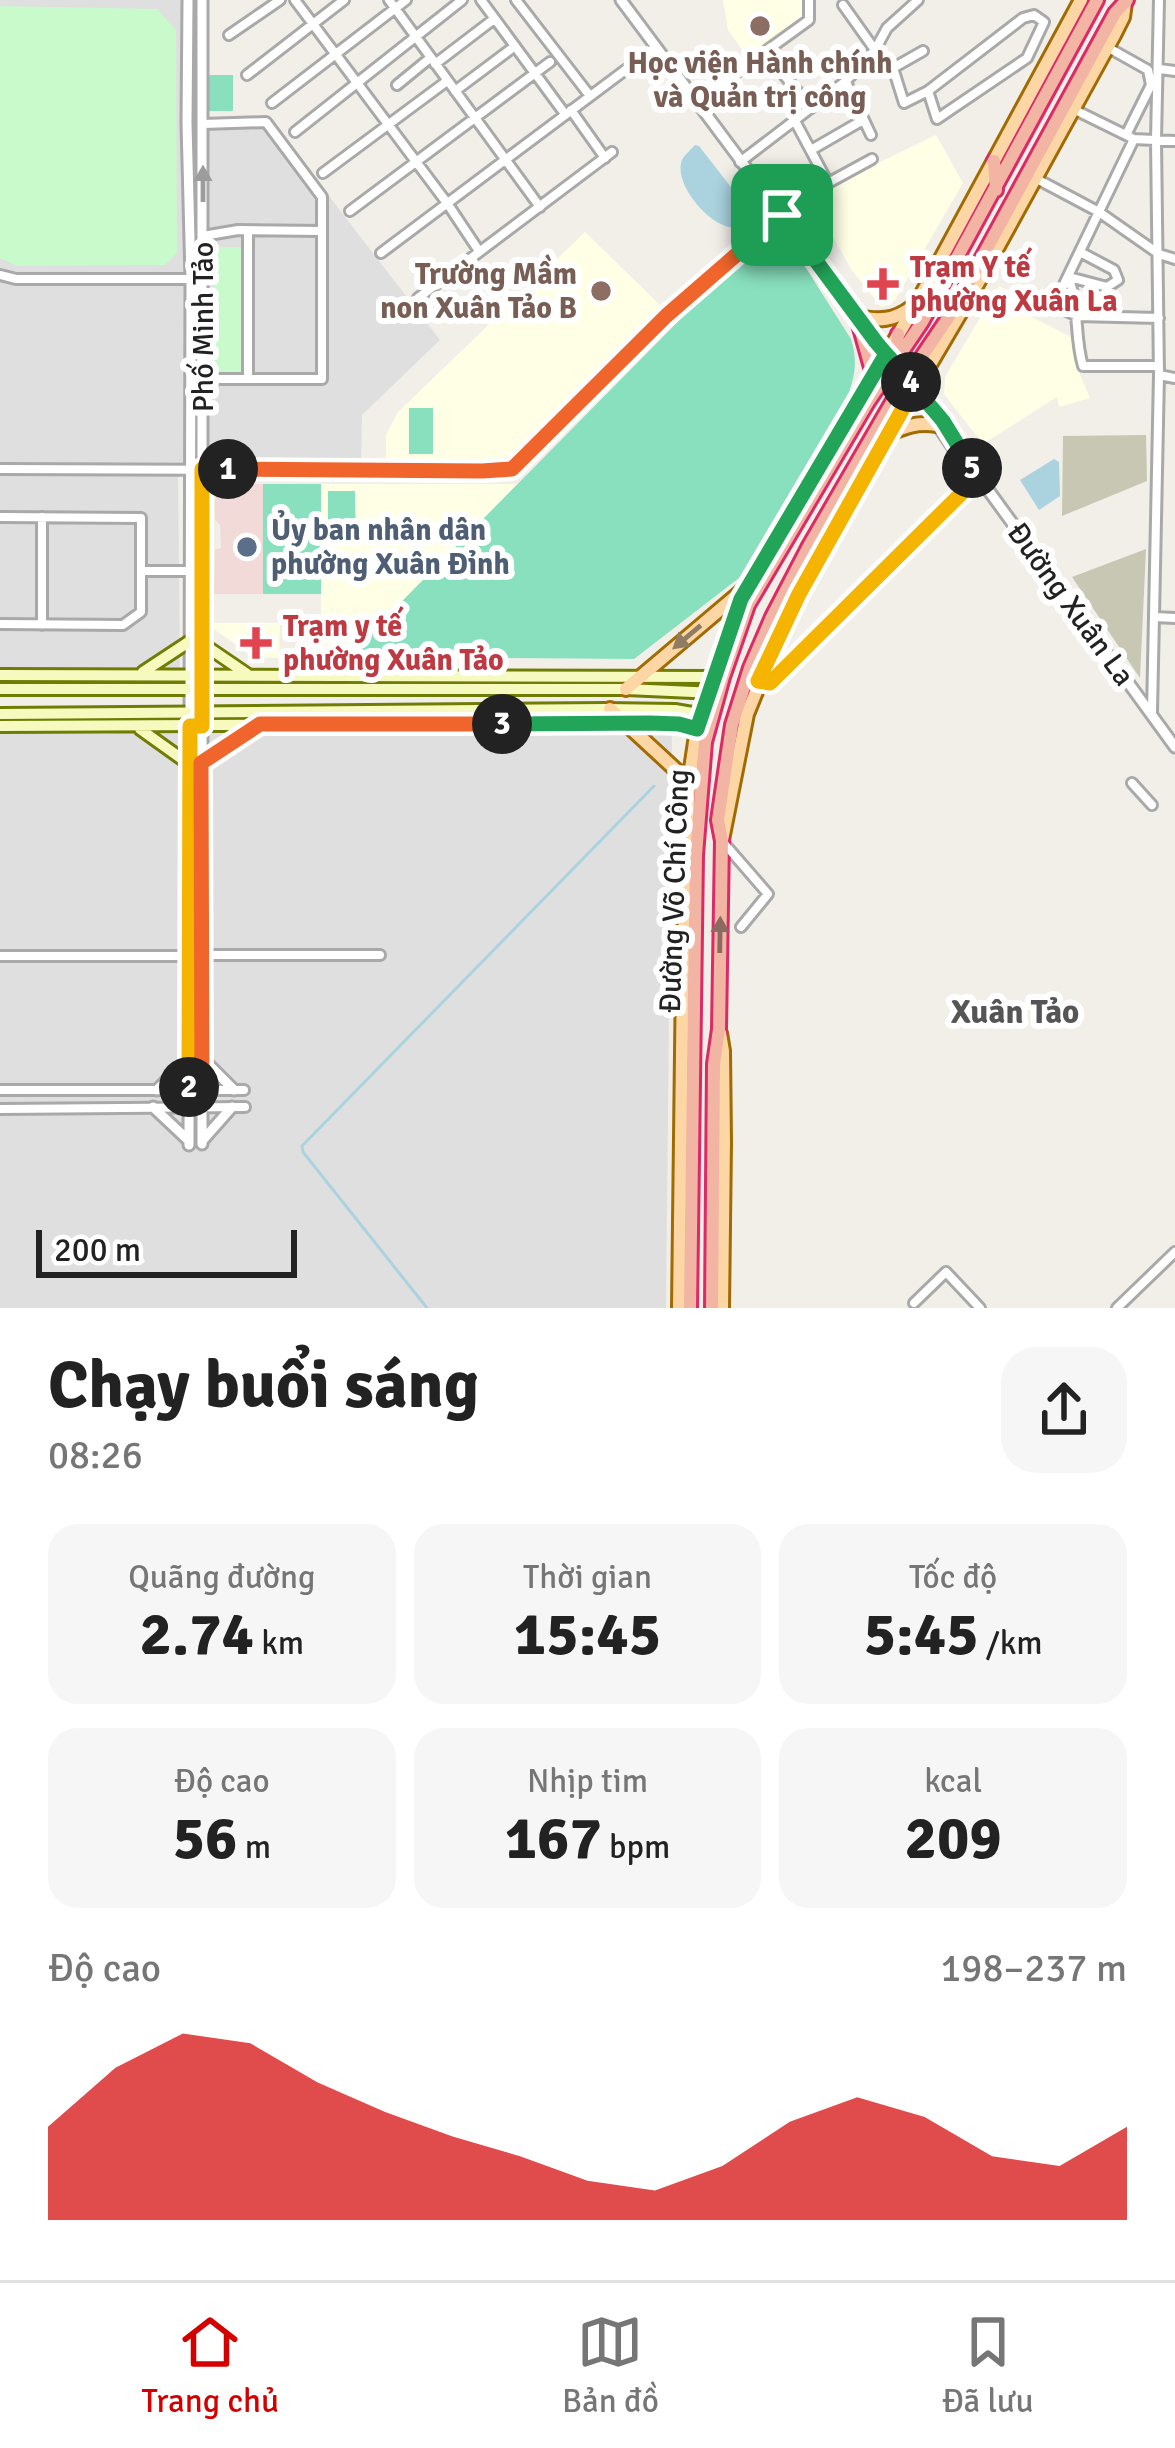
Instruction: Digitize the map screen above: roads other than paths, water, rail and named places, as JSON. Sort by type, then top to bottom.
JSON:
[{"type":"highway","name":"Đường Võ Chí Công","points":[[890,359],[910,342],[1097,0]]},
{"type":"highway","name":"Đường Võ Chí Công","points":[[712,1308],[722,841],[718,820],[724,761],[750,668],[809,546],[935,346],[1115,13],[1126,2]]},
{"type":"highway","points":[[994,161],[996,190]]},
{"type":"highway","points":[[857,317],[875,382]]},
{"type":"highway","points":[[890,359],[898,334]]},
{"type":"highway","points":[[903,407],[911,382]]},
{"type":"highway","name":"Đường Võ Chí Công","points":[[690,1308],[694,769],[713,692],[748,604],[854,418]]},
{"type":"highway","points":[[738,633],[741,599]]},
{"type":"main road","points":[[898,334],[1082,0]]},
{"type":"main road","name":"Đường Võ Chí Công","points":[[935,346],[1035,178],[1124,17],[1126,2]]},
{"type":"main road","points":[[857,317],[883,321],[917,303]]},
{"type":"main road","name":"Đường Võ Chí Công","points":[[718,677],[748,586],[890,359]]},
{"type":"main road","name":"Đường Võ Chí Công","points":[[722,841],[737,756],[799,594],[903,407]]},
{"type":"main road","points":[[887,435],[907,425],[937,420]]},
{"type":"main road","points":[[626,688],[748,586]]},
{"type":"main road","points":[[0,675],[139,682],[197,643],[250,676]]},
{"type":"main road","points":[[190,682],[250,676],[347,683],[718,677]]},
{"type":"main road","points":[[0,688],[190,682],[713,692]]},
{"type":"main road","points":[[610,709],[624,724],[694,769]]},
{"type":"main road","points":[[0,714],[137,728],[260,718],[610,709],[675,710],[704,723]]},
{"type":"main road","points":[[0,726],[190,712],[260,718],[704,723]]},
{"type":"main road","points":[[137,728],[197,766],[260,718]]},
{"type":"main road","name":"Đường Võ Chí Công","points":[[680,1308],[683,969],[694,769]]},
{"type":"main road","name":"Đường Võ Chí Công","points":[[719,1029],[724,1122],[722,1308]]},
{"type":"street","points":[[187,0],[201,0]]},
{"type":"street","name":"Phố Minh Tảo","points":[[187,0],[189,571],[197,643],[190,712],[196,726]]},
{"type":"street","name":"Phố Minh Tảo","points":[[196,726],[204,379],[201,0]]},
{"type":"street","points":[[229,35],[280,0]]},
{"type":"street","points":[[295,0],[479,251]]},
{"type":"street","points":[[247,75],[344,0]]},
{"type":"street","points":[[272,103],[392,4],[406,0]]},
{"type":"street","points":[[295,132],[462,0]]},
{"type":"street","points":[[418,298],[608,155],[535,74],[481,0]]},
{"type":"street","points":[[516,0],[590,96]]},
{"type":"street","name":"Đường Xuân La","points":[[621,0],[857,317],[911,382],[958,455],[979,476],[1175,747]]},
{"type":"street","points":[[697,100],[808,20],[809,0]]},
{"type":"street","points":[[740,162],[846,81],[875,50],[886,28],[918,0]]},
{"type":"street","points":[[1152,714],[1159,371],[1159,0]]},
{"type":"street","points":[[392,4],[540,206]]},
{"type":"street","points":[[843,5],[893,68],[904,103],[928,91],[1012,25],[1028,16],[1044,22],[1028,58],[937,119],[928,91]]},
{"type":"street","points":[[397,85],[494,19]]},
{"type":"street","points":[[455,91],[514,46]]},
{"type":"street","points":[[381,253],[656,47]]},
{"type":"street","points":[[1054,305],[1099,212],[1151,85],[1148,70],[1107,47]]},
{"type":"street","points":[[893,68],[923,51]]},
{"type":"street","points":[[350,211],[550,62]]},
{"type":"street","points":[[1160,69],[1175,71]]},
{"type":"street","points":[[784,75],[811,108]]},
{"type":"street","points":[[323,173],[448,80]]},
{"type":"street","points":[[846,81],[871,135]]},
{"type":"street","points":[[1073,109],[1130,137],[1175,142]]},
{"type":"street","points":[[811,151],[863,120]]},
{"type":"street","points":[[795,121],[828,183],[872,160]]},
{"type":"street","points":[[202,124],[266,122],[322,196],[322,379],[204,379]]},
{"type":"street","points":[[1035,178],[1099,212],[1159,254],[1175,259]]},
{"type":"street","points":[[0,469],[512,469],[666,316],[782,215]]},
{"type":"street","points":[[202,236],[248,230],[322,231]]},
{"type":"street","points":[[248,230],[248,379]]},
{"type":"street","points":[[1068,277],[1107,287],[1118,280],[1114,270],[1080,252]]},
{"type":"street","points":[[0,275],[16,279],[191,279]]},
{"type":"street","points":[[1068,277],[1075,294],[1085,368],[1159,371],[1175,378]]},
{"type":"street","points":[[1034,295],[1077,316],[1159,318]]},
{"type":"street","points":[[764,682],[979,476]]},
{"type":"street","points":[[0,517],[141,518],[142,571],[141,612],[123,625],[0,624]]},
{"type":"street","points":[[42,517],[42,625]]},
{"type":"street","points":[[142,571],[189,571]]},
{"type":"street","points":[[1155,617],[1175,618]]},
{"type":"street","points":[[196,726],[202,1143],[232,1107]]},
{"type":"street","points":[[153,1107],[189,1143],[189,956],[197,766]]},
{"type":"street","points":[[1132,782],[1152,805]]},
{"type":"street","points":[[722,841],[768,894],[741,927]]},
{"type":"street","points":[[202,956],[380,955]]},
{"type":"street","points":[[0,956],[189,956]]},
{"type":"street","points":[[157,1090],[189,1058]]},
{"type":"street","points":[[202,1059],[239,1090]]},
{"type":"street","points":[[0,1090],[239,1090]]},
{"type":"street","points":[[0,1109],[244,1107]]},
{"type":"street","points":[[1117,1308],[1175,1252]]},
{"type":"street","points":[[914,1303],[946,1272],[980,1308]]},
{"type":"water","points":[[695,145],[755,218],[729,227],[694,201],[681,169],[683,158]]},
{"type":"water","points":[[1054,459],[1059,462],[1060,496],[1039,510],[1020,480]]},
{"type":"waterway","points":[[427,1308],[302,1146],[654,786]]},
{"type":"place","name":"Học viện Hành chính và Quản trị công","points":[[760,26]]},
{"type":"place","name":"Trạm Y tế phường Xuân La","points":[[883,284]]},
{"type":"place","name":"Trường Mầm non Xuân Tảo B","points":[[601,291]]},
{"type":"place","name":"Ủy ban nhân dân phường Xuân Đỉnh","points":[[247,547]]},
{"type":"place","name":"Trạm y tế phường Xuân Tảo","points":[[256,643]]},
{"type":"district","name":"Xuân Tảo","points":[[1015,1011]]}]
